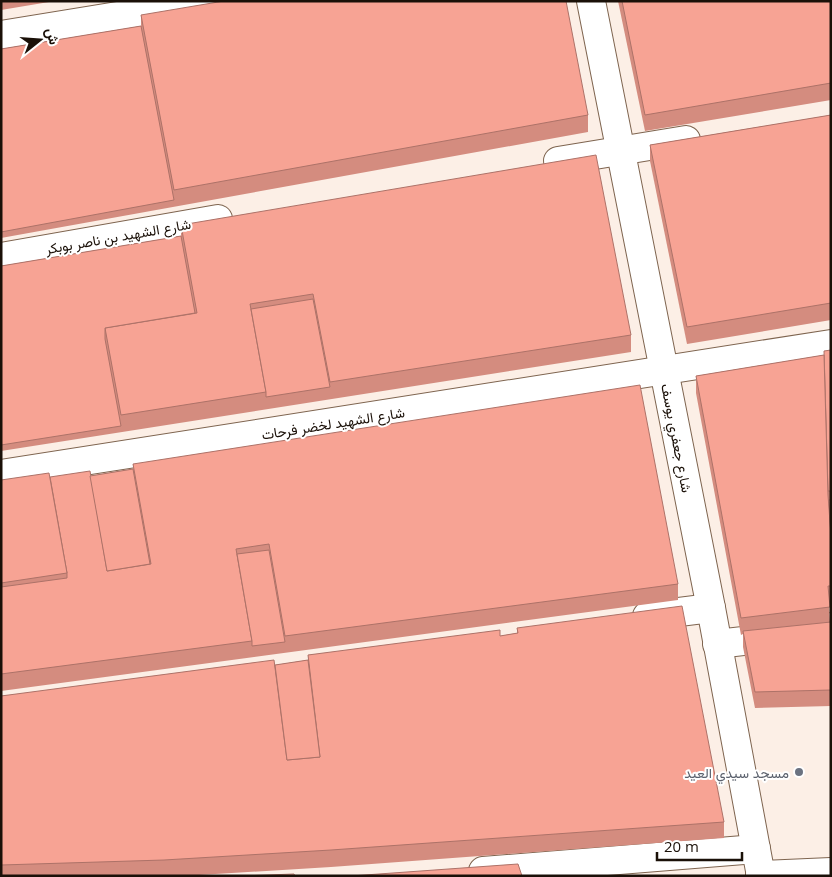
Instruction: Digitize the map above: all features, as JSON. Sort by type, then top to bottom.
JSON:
[{"type":"street","points":[[1,35],[173,4],[210,1]]},
{"type":"street","name":"شارع جعفري يوسف","points":[[591,1],[711,608],[759,867]]},
{"type":"street","points":[[532,166],[706,137]]},
{"type":"street","name":"شارع الشهيد بن ناصر بوبكر","points":[[1,257],[240,216]]},
{"type":"street","name":"شارع الشهيد لخضر فرحات","points":[[1,474],[831,344]]},
{"type":"street","points":[[622,620],[711,608]]},
{"type":"street","points":[[717,644],[821,632],[831,627]]},
{"type":"street","points":[[455,873],[530,869],[759,867],[831,872]]},
{"type":"building","points":[[224,1],[566,1],[588,115],[174,190],[141,15]]},
{"type":"building","points":[[622,1],[831,1],[831,83],[645,115]]},
{"type":"building","points":[[141,26],[174,200],[1,232],[1,49]]},
{"type":"building","points":[[831,115],[831,303],[687,327],[650,145]]},
{"type":"building","points":[[596,155],[631,335],[330,382],[313,294],[250,304],[266,392],[121,415],[105,328],[197,313],[181,225]]},
{"type":"building","points":[[181,236],[195,313],[105,328],[105,339],[121,426],[1,445],[1,266]]},
{"type":"building","points":[[313,299],[330,387],[266,397],[251,309]]},
{"type":"building","points":[[831,350],[831,491],[828,491],[824,351]]},
{"type":"building","points":[[824,355],[831,536],[831,586],[828,586],[830,607],[741,618],[696,376]]},
{"type":"building","points":[[640,385],[678,584],[285,636],[269,544],[236,549],[252,641],[1,674],[1,587],[67,578],[50,477],[90,471],[107,571],[151,564],[133,464]]},
{"type":"building","points":[[133,469],[150,564],[107,571],[90,476]]},
{"type":"building","points":[[49,473],[67,573],[1,583],[1,480]]},
{"type":"building","points":[[829,500],[831,500],[831,536]]},
{"type":"building","points":[[269,550],[285,642],[252,646],[237,554]]},
{"type":"building","points":[[682,606],[724,822],[164,860],[1,865],[1,696],[274,660],[287,760],[320,757],[308,655],[500,630],[500,636],[518,633],[517,628]]},
{"type":"building","points":[[831,622],[831,690],[755,692],[743,631]]},
{"type":"building","points":[[308,660],[320,757],[287,760],[275,665]]},
{"type":"building","points":[[518,864],[522,876],[351,876]]},
{"type":"building","points":[[294,874],[295,876],[242,876]]},
{"type":"place","name":"مسجد سيدي العيد","points":[[799,772]]}]
